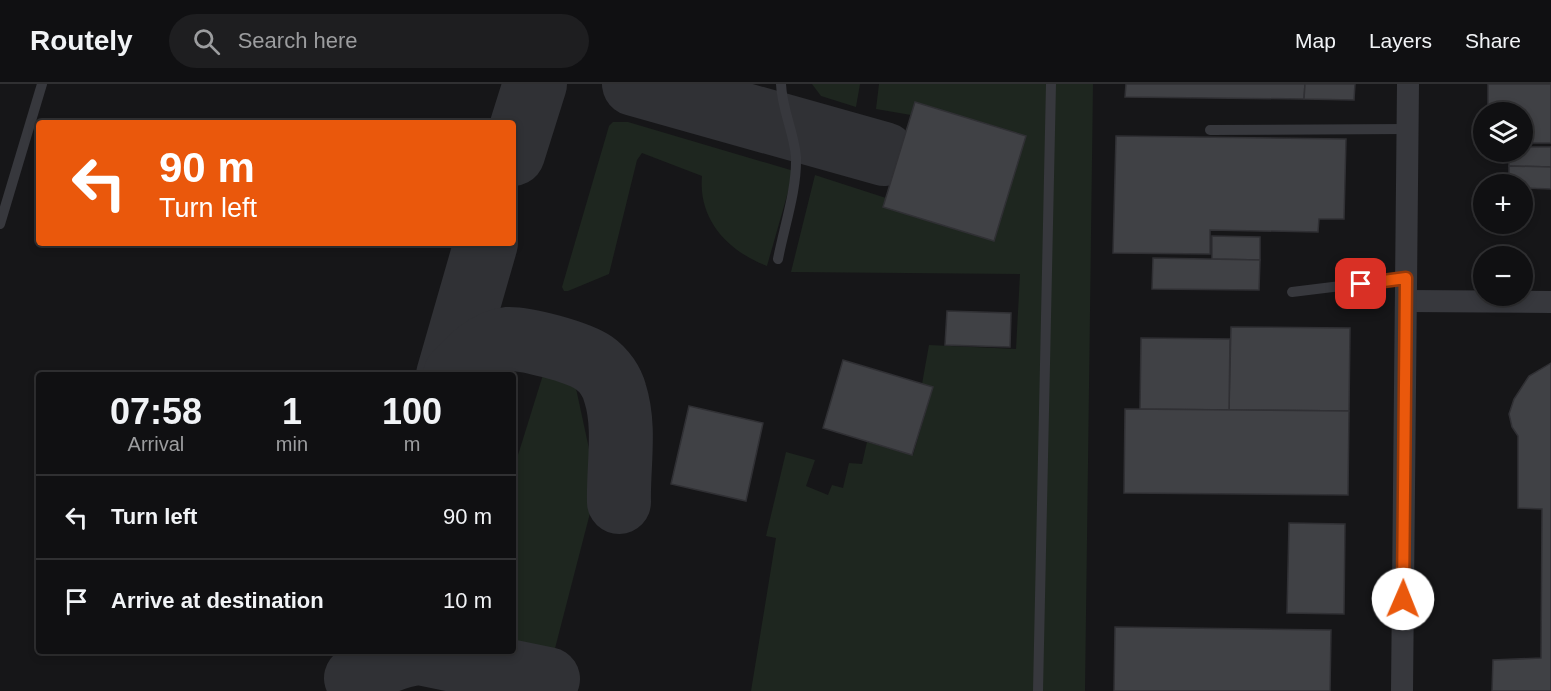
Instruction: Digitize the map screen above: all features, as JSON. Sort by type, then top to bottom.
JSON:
[{"type":"street","points":[[1402,691],[1408,84]]},
{"type":"street","points":[[1407,301],[1551,302]]},
{"type":"lane","points":[[0,224],[42,84]]},
{"type":"lane","points":[[778,259],[795,172],[794,142],[785,114],[781,84]]},
{"type":"lane","points":[[1038,691],[1051,84]]},
{"type":"lane","points":[[1210,130],[1407,129]]},
{"type":"lane","points":[[1293,292],[1406,278]]},
{"type":"shaded area","points":[[812,84],[860,84],[856,107],[821,96]]},
{"type":"shaded area","points":[[879,84],[1093,84],[1085,691],[751,691],[776,538],[766,536],[786,452],[815,460],[806,486],[828,495],[832,485],[843,488],[849,463],[862,464],[867,442],[913,455],[933,387],[922,384],[929,345],[1016,349],[1020,274],[791,272],[815,175],[886,198],[883,207],[994,241],[915,103],[911,115],[876,109]]},
{"type":"shaded area","points":[[613,122],[628,122],[794,171],[767,266],[740,252],[718,232],[705,207],[702,176],[642,153],[637,160],[609,274],[564,291],[562,287],[609,126]]},
{"type":"shaded area","points":[[547,362],[566,362],[571,365],[597,486],[552,660],[516,652],[516,461]]},
{"type":"shaded area","points":[[454,675],[528,691],[447,691]]},
{"type":"building","points":[[1126,84],[1305,84],[1304,99],[1125,97]]},
{"type":"building","points":[[1305,84],[1355,84],[1354,100],[1304,99]]},
{"type":"building","points":[[1488,84],[1551,84],[1551,143],[1533,143],[1533,102],[1488,102]]},
{"type":"building","points":[[915,102],[1026,136],[994,241],[883,207]]},
{"type":"building","points":[[1116,136],[1346,139],[1344,219],[1319,219],[1318,232],[1210,230],[1210,254],[1113,253]]},
{"type":"building","points":[[1533,147],[1551,147],[1551,167],[1509,166],[1509,162],[1533,162]]},
{"type":"building","points":[[1509,166],[1551,167],[1551,189],[1533,188],[1533,174],[1509,174]]},
{"type":"building","points":[[1212,236],[1260,237],[1260,260],[1212,259]]},
{"type":"building","points":[[1153,258],[1260,260],[1259,290],[1152,289]]},
{"type":"building","points":[[947,311],[1011,313],[1010,347],[945,345]]},
{"type":"building","points":[[1231,327],[1350,328],[1349,411],[1229,410]]},
{"type":"building","points":[[1141,338],[1230,339],[1229,410],[1140,409]]},
{"type":"building","points":[[843,360],[933,387],[912,455],[823,428]]},
{"type":"building","points":[[1551,363],[1551,691],[1492,691],[1493,660],[1541,658],[1542,509],[1518,508],[1518,436],[1512,427],[1509,414],[1514,399],[1529,376]]},
{"type":"building","points":[[689,406],[763,423],[746,501],[671,484]]},
{"type":"building","points":[[1125,409],[1349,411],[1348,495],[1124,493]]},
{"type":"building","points":[[1289,523],[1345,524],[1344,614],[1287,613]]},
{"type":"building","points":[[1115,627],[1331,630],[1330,691],[1114,691]]},
{"type":"taxiway","points":[[516,144],[535,84]]},
{"type":"taxiway","points":[[634,84],[884,154]]},
{"type":"taxiway","points":[[449,372],[485,246]]},
{"type":"taxiway","points":[[458,372],[485,348],[507,339],[552,346],[594,363],[610,381],[618,406],[621,433],[619,502]]},
{"type":"taxiway","points":[[356,678],[379,665],[411,654]]},
{"type":"taxiway","points":[[424,654],[548,679]]},
{"type":"route","points":[[1361,284],[1406,278],[1403,599]]}]
